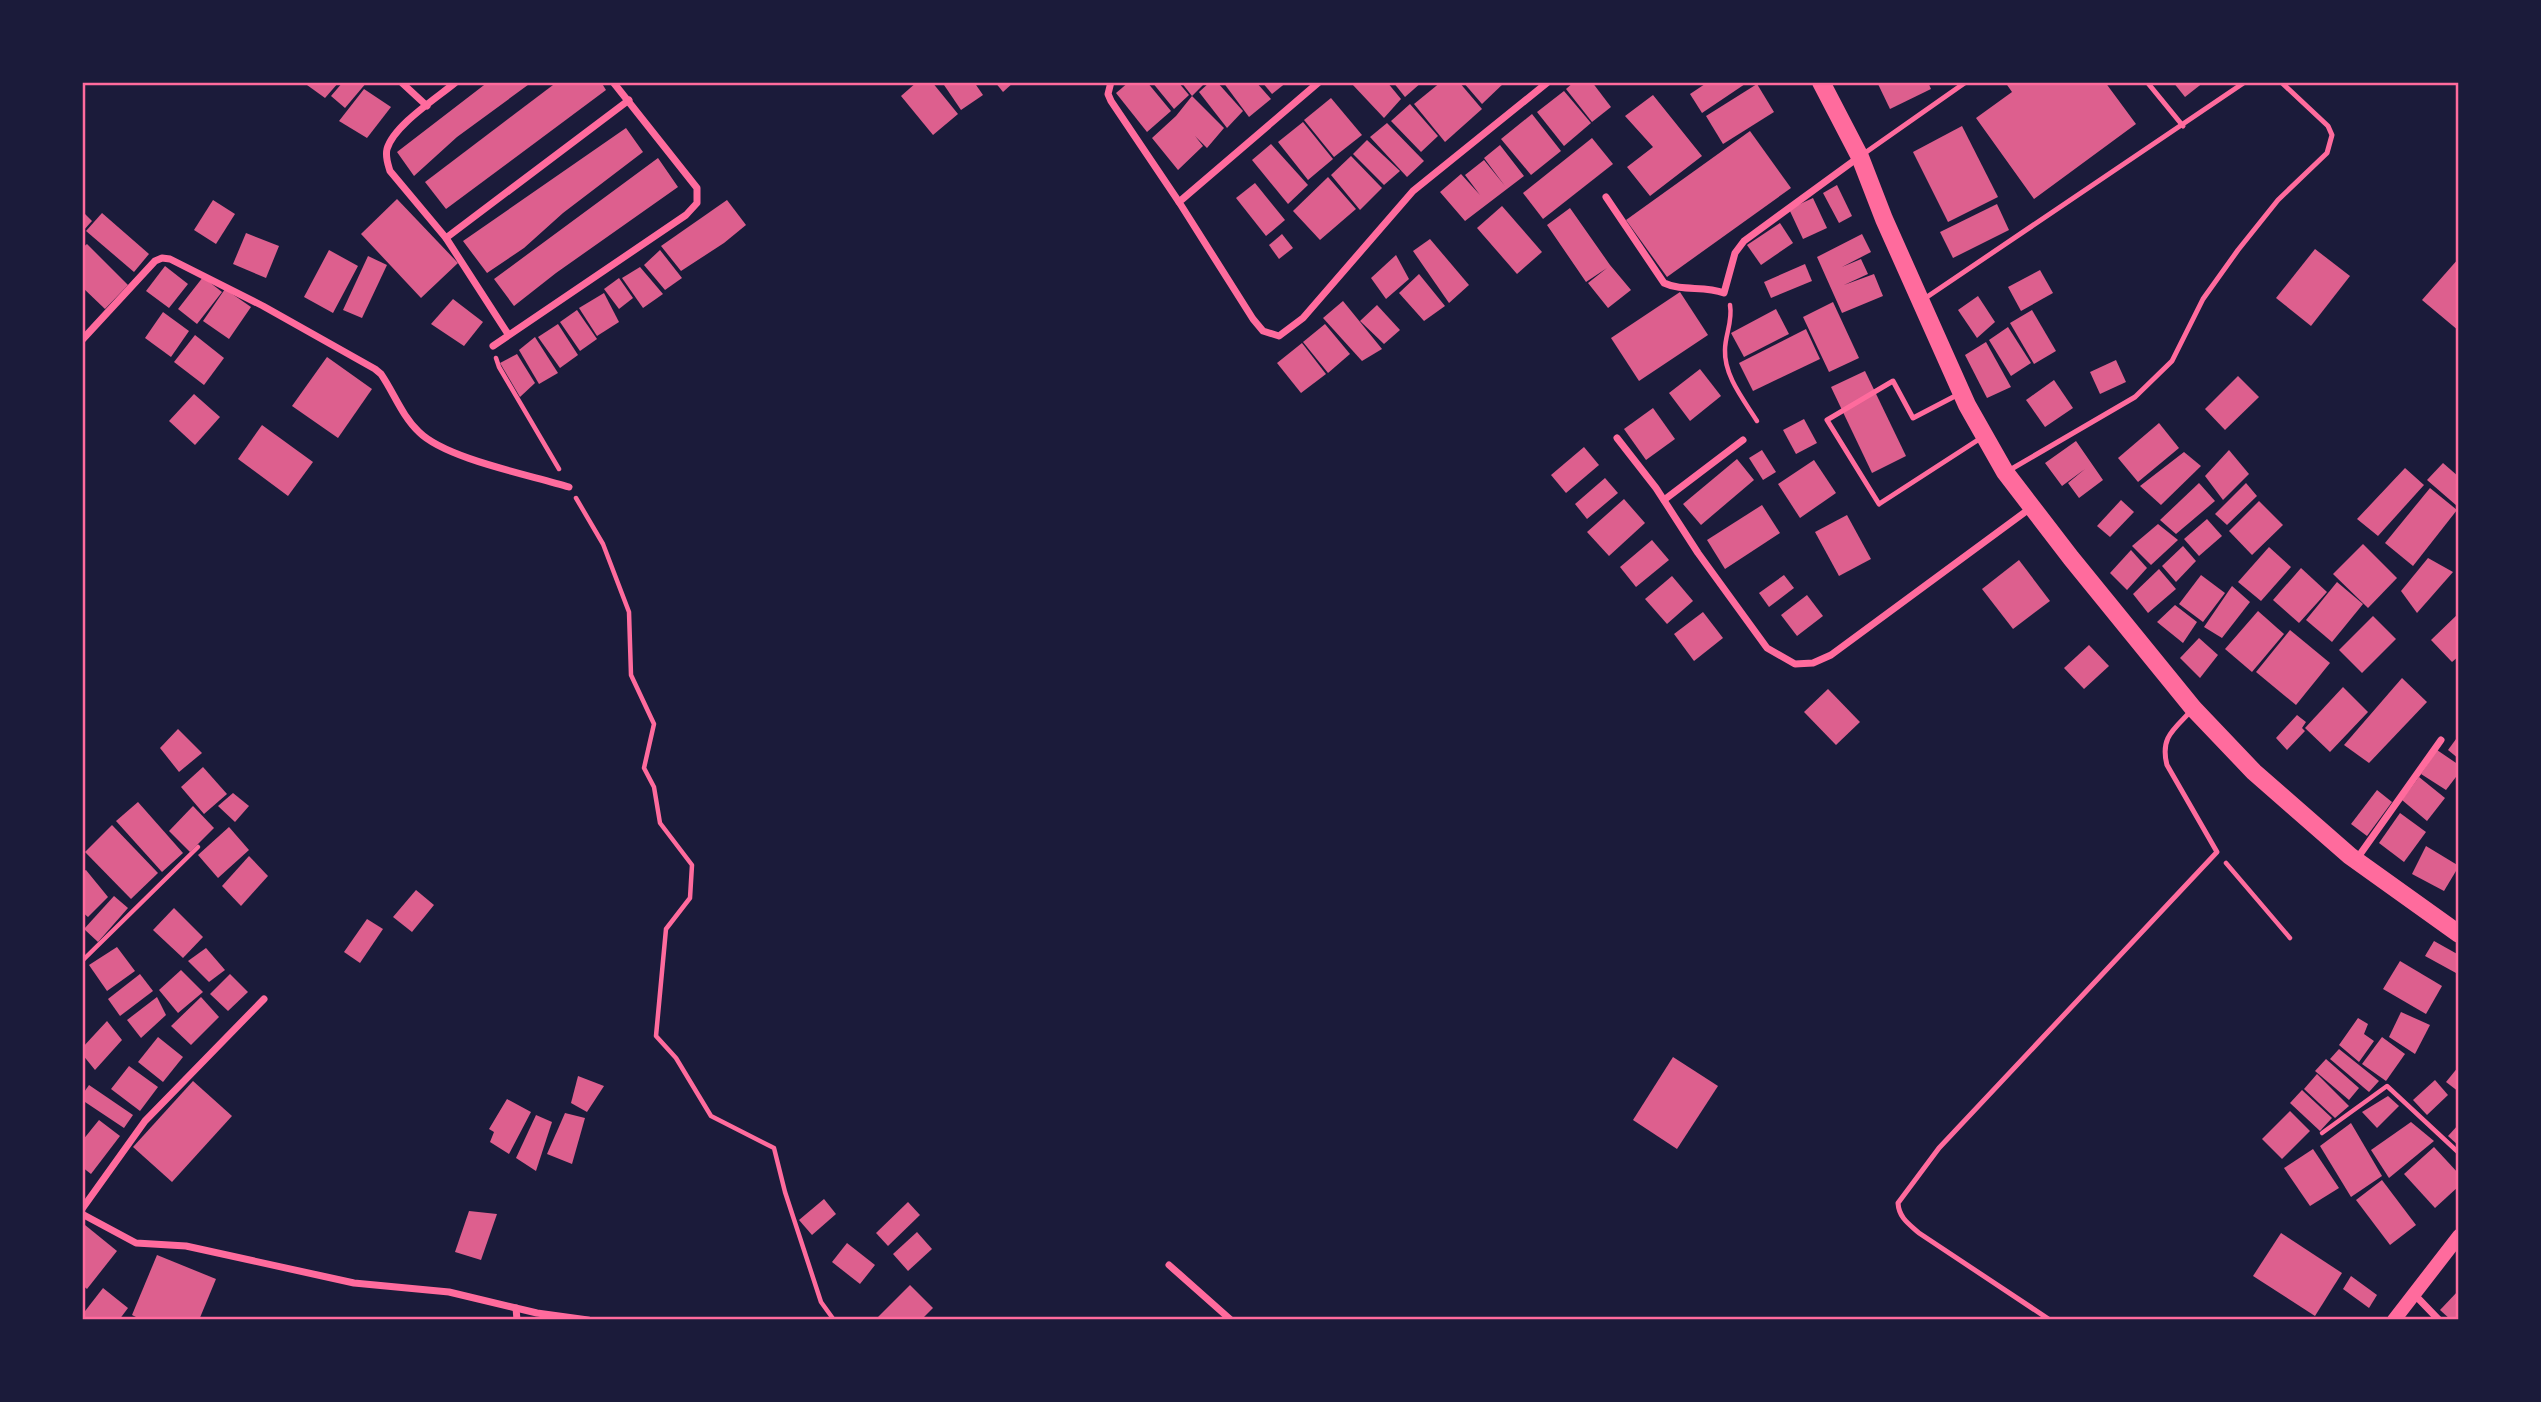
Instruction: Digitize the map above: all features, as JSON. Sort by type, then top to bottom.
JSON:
[{"type":"main road","points":[[1821,82],[1860,157],[1884,219],[1961,393],[2005,472],[2193,708],[2255,772],[2356,861],[2449,930],[2459,934]]},
{"type":"main road","points":[[2394,1320],[2459,1236]]},
{"type":"street","points":[[401,82],[427,106]]},
{"type":"street","points":[[456,82],[393,138],[386,151],[386,160],[390,171],[446,238],[508,334]]},
{"type":"street","points":[[493,346],[686,215],[697,203],[697,188],[613,82]]},
{"type":"street","points":[[1111,82],[1108,94],[1111,101],[1253,319],[1264,331],[1279,336],[1303,318],[1413,191],[1548,82]]},
{"type":"street","points":[[1179,202],[1319,82]]},
{"type":"street","points":[[446,238],[629,100]]},
{"type":"street","points":[[1606,197],[1664,283],[1678,289],[1715,289],[1724,293],[1735,253],[1744,241],[1860,157]]},
{"type":"street","points":[[82,340],[155,261],[170,259],[263,306],[382,374],[410,422],[421,434],[442,448],[569,486]]},
{"type":"street","points":[[1617,438],[1664,500],[1698,553],[1767,648],[1795,664],[1813,663],[1831,655],[2032,507]]},
{"type":"street","points":[[1664,500],[1743,440]]},
{"type":"street","points":[[2356,861],[2441,740]]},
{"type":"street","points":[[264,999],[145,1121],[83,1215],[136,1244],[186,1247],[354,1283],[449,1292],[537,1313],[588,1320]]},
{"type":"street","points":[[1169,1265],[1231,1320]]},
{"type":"street","points":[[2413,1293],[2439,1320]]},
{"type":"street","points":[[516,1308],[517,1320]]},
{"type":"lane","points":[[1860,157],[1966,82]]},
{"type":"lane","points":[[2147,82],[2183,126]]},
{"type":"lane","points":[[1922,301],[2245,82]]},
{"type":"lane","points":[[2005,472],[2135,397],[2172,361],[2203,299],[2238,250],[2278,200],[2327,153],[2332,135],[2328,126],[2281,82]]},
{"type":"lane","points":[[1961,393],[1913,418],[1893,381],[1827,420],[1879,504],[1983,436]]},
{"type":"lane","points":[[2050,1320],[1919,1233],[1904,1220],[1898,1203],[1939,1148],[2217,852],[2167,765],[2164,754],[2170,734],[2193,708]]},
{"type":"path","points":[[1724,293],[1731,313],[1725,347],[1727,366],[1757,421]]},
{"type":"path","points":[[493,346],[499,367],[603,544],[629,612],[631,675],[654,724],[644,768],[654,787],[660,823],[692,865],[690,898],[666,929],[656,1036],[676,1058],[711,1116],[774,1148],[785,1192],[821,1302],[834,1320]]},
{"type":"path","points":[[82,961],[198,847]]},
{"type":"path","points":[[2217,852],[2290,939]]},
{"type":"path","points":[[2322,1133],[2387,1086],[2459,1153]]},
{"type":"building","points":[[309,82],[339,82],[325,98],[307,85]]},
{"type":"building","points":[[343,82],[367,82],[345,108],[331,96]]},
{"type":"building","points":[[488,82],[532,82],[457,137],[414,176],[397,152]]},
{"type":"building","points":[[557,82],[601,82],[606,90],[446,209],[425,182]]},
{"type":"building","points":[[917,82],[932,82],[958,114],[933,135],[901,96]]},
{"type":"building","points":[[942,82],[974,82],[983,95],[961,110]]},
{"type":"building","points":[[995,82],[1014,82],[1003,92]]},
{"type":"building","points":[[1129,82],[1147,82],[1171,111],[1147,132],[1116,93]]},
{"type":"building","points":[[1152,82],[1178,82],[1189,95],[1174,109]]},
{"type":"building","points":[[1181,82],[1206,82],[1192,96]]},
{"type":"building","points":[[1210,82],[1217,82],[1243,111],[1227,128],[1199,92]]},
{"type":"building","points":[[1223,82],[1256,82],[1271,99],[1249,117]]},
{"type":"building","points":[[1262,82],[1287,82],[1272,94]]},
{"type":"building","points":[[1387,82],[1401,99],[1384,118],[1352,84]]},
{"type":"building","points":[[1393,82],[1422,82],[1405,97]]},
{"type":"building","points":[[1441,82],[1459,82],[1482,109],[1445,142],[1414,104]]},
{"type":"building","points":[[1463,82],[1505,82],[1482,104]]},
{"type":"building","points":[[1574,82],[1592,82],[1611,107],[1592,122],[1566,89]]},
{"type":"building","points":[[1708,82],[1748,82],[1702,113],[1690,94]]},
{"type":"building","points":[[1877,82],[1928,82],[1931,89],[1890,109]]},
{"type":"building","points":[[2005,82],[2105,82],[2136,124],[2034,199],[1976,118],[2012,92]]},
{"type":"building","points":[[2173,82],[2204,82],[2185,97]]},
{"type":"building","points":[[1757,84],[1774,112],[1723,144],[1706,116]]},
{"type":"building","points":[[364,89],[391,107],[367,138],[339,121]]},
{"type":"building","points":[[1564,91],[1591,123],[1564,146],[1537,112]]},
{"type":"building","points":[[1653,95],[1702,156],[1650,196],[1627,167],[1653,147],[1625,116]]},
{"type":"building","points":[[1192,96],[1224,128],[1207,148],[1195,136],[1203,146],[1178,170],[1152,138],[1176,116]]},
{"type":"building","points":[[1331,98],[1362,135],[1334,157],[1304,120]]},
{"type":"building","points":[[1410,104],[1438,136],[1421,152],[1391,121]]},
{"type":"building","points":[[1532,114],[1561,151],[1531,175],[1501,139]]},
{"type":"building","points":[[1303,122],[1333,159],[1308,180],[1278,142]]},
{"type":"building","points":[[1387,123],[1424,161],[1407,177],[1370,137]]},
{"type":"building","points":[[1962,126],[1998,197],[1948,222],[1913,152]]},
{"type":"building","points":[[626,128],[643,152],[563,213],[524,248],[487,273],[463,241]]},
{"type":"building","points":[[1750,131],[1791,188],[1667,277],[1626,220]]},
{"type":"building","points":[[1592,138],[1613,164],[1543,219],[1523,193]]},
{"type":"building","points":[[1367,140],[1400,171],[1384,185],[1353,154]]},
{"type":"building","points":[[1271,144],[1308,185],[1288,204],[1252,160]]},
{"type":"building","points":[[1500,145],[1524,176],[1465,221],[1440,192],[1461,174],[1480,195],[1465,175],[1484,160],[1505,186],[1484,158]]},
{"type":"building","points":[[1351,156],[1382,188],[1360,210],[1331,175]]},
{"type":"building","points":[[658,158],[678,187],[514,306],[494,279]]},
{"type":"building","points":[[1328,177],[1356,209],[1320,240],[1293,211]]},
{"type":"building","points":[[1255,183],[1285,220],[1266,236],[1236,198]]},
{"type":"building","points":[[1837,185],[1852,216],[1839,223],[1823,193]]},
{"type":"building","points":[[1813,198],[1827,228],[1803,239],[1789,209]]},
{"type":"building","points":[[397,199],[458,263],[421,298],[361,234]]},
{"type":"building","points":[[213,200],[235,214],[216,244],[194,230]]},
{"type":"building","points":[[727,200],[746,225],[681,271],[661,246]]},
{"type":"building","points":[[1997,204],[2009,230],[1953,258],[1940,232]]},
{"type":"building","points":[[1502,206],[1542,252],[1517,274],[1477,228]]},
{"type":"building","points":[[1570,208],[1631,290],[1608,308],[1588,283],[1607,268],[1586,282],[1547,225]]},
{"type":"building","points":[[82,211],[92,221],[82,232]]},
{"type":"building","points":[[102,213],[149,254],[134,272],[86,231]]},
{"type":"building","points":[[1780,223],[1793,243],[1761,265],[1747,245]]},
{"type":"building","points":[[246,233],[279,246],[266,278],[233,264]]},
{"type":"building","points":[[1282,234],[1293,248],[1279,259],[1269,245]]},
{"type":"building","points":[[1862,234],[1871,252],[1842,267],[1861,259],[1868,274],[1844,285],[1874,274],[1883,296],[1842,313],[1817,257]]},
{"type":"building","points":[[1430,239],[1469,285],[1449,303],[1413,251]]},
{"type":"building","points":[[87,244],[128,285],[105,309],[82,287],[82,248]]},
{"type":"building","points":[[2315,249],[2350,276],[2311,326],[2276,298]]},
{"type":"building","points":[[329,250],[358,266],[333,313],[304,297]]},
{"type":"building","points":[[660,250],[682,278],[665,290],[644,265]]},
{"type":"building","points":[[1396,255],[1409,279],[1386,299],[1371,278]]},
{"type":"building","points":[[368,256],[387,265],[362,318],[343,310]]},
{"type":"building","points":[[2459,258],[2459,331],[2422,300]]},
{"type":"building","points":[[1805,264],[1812,281],[1771,298],[1764,282]]},
{"type":"building","points":[[165,266],[188,284],[169,308],[146,291]]},
{"type":"building","points":[[640,267],[663,294],[643,308],[622,278]]},
{"type":"building","points":[[2040,270],[2053,293],[2021,311],[2008,287]]},
{"type":"building","points":[[1419,274],[1445,306],[1424,321],[1399,293]]},
{"type":"building","points":[[203,277],[222,292],[197,324],[178,309]]},
{"type":"building","points":[[619,278],[633,298],[619,309],[604,289]]},
{"type":"building","points":[[225,289],[251,307],[229,339],[203,321]]},
{"type":"building","points":[[1680,292],[1708,335],[1639,381],[1611,338]]},
{"type":"building","points":[[604,293],[619,322],[597,336],[579,308]]},
{"type":"building","points":[[1978,296],[1995,322],[1977,338],[1958,310]]},
{"type":"building","points":[[453,299],[483,322],[464,346],[431,324]]},
{"type":"building","points":[[1343,301],[1382,349],[1362,361],[1323,318]]},
{"type":"building","points":[[1833,302],[1859,358],[1829,372],[1803,317]]},
{"type":"building","points":[[1377,305],[1400,330],[1384,344],[1360,321]]},
{"type":"building","points":[[1776,309],[1789,334],[1744,357],[1731,333]]},
{"type":"building","points":[[577,310],[597,339],[580,351],[560,322]]},
{"type":"building","points":[[2032,310],[2056,351],[2034,364],[2010,323]]},
{"type":"building","points":[[163,312],[189,331],[171,357],[145,338]]},
{"type":"building","points":[[558,324],[578,355],[560,368],[538,337]]},
{"type":"building","points":[[1325,324],[1350,354],[1328,373],[1303,342]]},
{"type":"building","points":[[2008,327],[2031,363],[2011,376],[1989,340]]},
{"type":"building","points":[[1806,329],[1820,359],[1753,391],[1739,363]]},
{"type":"building","points":[[195,335],[224,358],[204,385],[174,362]]},
{"type":"building","points":[[535,337],[558,373],[539,384],[519,350]]},
{"type":"building","points":[[1986,342],[2011,387],[1987,398],[1965,355]]},
{"type":"building","points":[[1302,343],[1326,374],[1301,393],[1277,363]]},
{"type":"building","points":[[517,354],[535,383],[520,397],[500,363]]},
{"type":"building","points":[[327,357],[372,389],[338,438],[292,406]]},
{"type":"building","points":[[2116,360],[2126,382],[2100,394],[2090,372]]},
{"type":"building","points":[[1700,369],[1721,396],[1690,421],[1669,393]]},
{"type":"building","points":[[1865,371],[1906,456],[1872,473],[1831,387]]},
{"type":"building","points":[[2238,376],[2259,397],[2225,430],[2205,409]]},
{"type":"building","points":[[2054,380],[2073,408],[2045,427],[2026,400]]},
{"type":"building","points":[[194,394],[220,417],[195,445],[169,421]]},
{"type":"building","points":[[1653,408],[1675,439],[1646,460],[1624,429]]},
{"type":"building","points":[[1804,419],[1817,443],[1796,454],[1783,430]]},
{"type":"building","points":[[2159,423],[2179,448],[2138,482],[2118,458]]},
{"type":"building","points":[[262,425],[313,462],[288,496],[238,459]]},
{"type":"building","points":[[2076,441],[2103,480],[2079,498],[2068,483],[2085,469],[2062,486],[2045,463]]},
{"type":"building","points":[[1584,447],[1599,465],[1566,493],[1551,475]]},
{"type":"building","points":[[1762,450],[1776,472],[1763,480],[1749,458]]},
{"type":"building","points":[[2229,450],[2249,474],[2223,500],[2205,476]]},
{"type":"building","points":[[2184,452],[2201,466],[2161,505],[2140,486]]},
{"type":"building","points":[[1737,459],[1754,480],[1701,525],[1683,504]]},
{"type":"building","points":[[1814,460],[1836,493],[1800,518],[1778,484]]},
{"type":"building","points":[[2443,463],[2459,477],[2457,506],[2427,480]]},
{"type":"building","points":[[2405,468],[2424,485],[2378,536],[2357,519]]},
{"type":"building","points":[[1605,478],[1618,493],[1587,519],[1575,504]]},
{"type":"building","points":[[2199,483],[2215,501],[2176,534],[2160,520]]},
{"type":"building","points":[[2246,483],[2257,496],[2227,525],[2215,514]]},
{"type":"building","points":[[2430,488],[2457,510],[2413,566],[2385,543]]},
{"type":"building","points":[[1624,499],[1645,523],[1609,556],[1587,532]]},
{"type":"building","points":[[2121,500],[2134,512],[2110,537],[2097,526]]},
{"type":"building","points":[[2259,501],[2283,525],[2252,555],[2229,531]]},
{"type":"building","points":[[1762,505],[1780,533],[1725,569],[1707,540]]},
{"type":"building","points":[[1847,515],[1871,559],[1839,576],[1815,532]]},
{"type":"building","points":[[2207,519],[2222,536],[2199,556],[2184,539]]},
{"type":"building","points":[[2158,524],[2178,540],[2151,565],[2132,546]]},
{"type":"building","points":[[1652,540],[1669,560],[1636,587],[1620,567]]},
{"type":"building","points":[[2363,544],[2397,578],[2368,608],[2333,574]]},
{"type":"building","points":[[2183,546],[2196,561],[2176,582],[2162,566]]},
{"type":"building","points":[[2269,547],[2291,567],[2261,601],[2238,582]]},
{"type":"building","points":[[2131,550],[2147,568],[2127,590],[2110,573]]},
{"type":"building","points":[[2428,558],[2453,572],[2417,613],[2401,591]]},
{"type":"building","points":[[2019,560],[2050,601],[2013,629],[1982,589]]},
{"type":"building","points":[[2301,568],[2327,592],[2299,623],[2273,600]]},
{"type":"building","points":[[2159,569],[2176,589],[2148,613],[2133,594]]},
{"type":"building","points":[[1784,575],[1794,588],[1769,607],[1759,593]]},
{"type":"building","points":[[2201,575],[2225,593],[2203,622],[2179,604]]},
{"type":"building","points":[[1672,576],[1693,601],[1667,624],[1645,599]]},
{"type":"building","points":[[2337,582],[2363,604],[2332,642],[2306,620]]},
{"type":"building","points":[[2232,586],[2250,602],[2222,638],[2204,627]]},
{"type":"building","points":[[1807,595],[1823,616],[1797,636],[1781,615]]},
{"type":"building","points":[[2175,605],[2197,622],[2183,643],[2157,622]]},
{"type":"building","points":[[2258,611],[2284,634],[2252,672],[2225,649]]},
{"type":"building","points":[[1703,612],[1723,638],[1694,661],[1674,634]]},
{"type":"building","points":[[2459,613],[2459,656],[2452,662],[2431,640]]},
{"type":"building","points":[[2373,616],[2396,639],[2362,673],[2339,650]]},
{"type":"building","points":[[2290,630],[2330,663],[2296,705],[2256,672]]},
{"type":"building","points":[[2199,638],[2218,655],[2200,678],[2180,658]]},
{"type":"building","points":[[2089,645],[2109,666],[2084,689],[2064,668]]},
{"type":"building","points":[[2402,678],[2427,702],[2369,763],[2344,745]]},
{"type":"building","points":[[2343,687],[2368,712],[2330,752],[2305,728]]},
{"type":"building","points":[[1828,689],[1860,722],[1836,745],[1804,712]]},
{"type":"building","points":[[2297,715],[2306,722],[2302,728],[2305,731],[2287,750],[2276,738]]},
{"type":"building","points":[[178,729],[202,753],[179,772],[160,748]]},
{"type":"building","points":[[2459,735],[2459,759],[2448,750]]},
{"type":"building","points":[[2437,750],[2459,765],[2459,773],[2446,790],[2421,774]]},
{"type":"building","points":[[203,767],[227,794],[204,814],[181,787]]},
{"type":"building","points":[[2419,777],[2445,798],[2427,821],[2402,800]]},
{"type":"building","points":[[2377,790],[2392,802],[2367,836],[2351,824]]},
{"type":"building","points":[[233,793],[249,806],[235,822],[218,806]]},
{"type":"building","points":[[138,802],[183,853],[162,872],[116,821]]},
{"type":"building","points":[[193,806],[214,828],[190,852],[169,831]]},
{"type":"building","points":[[2400,813],[2426,832],[2404,862],[2379,843]]},
{"type":"building","points":[[112,825],[158,873],[131,899],[85,852]]},
{"type":"building","points":[[229,827],[249,850],[218,878],[198,855]]},
{"type":"building","points":[[2426,846],[2459,866],[2444,891],[2412,874]]},
{"type":"building","points":[[249,856],[268,876],[241,906],[222,886]]},
{"type":"building","points":[[86,870],[108,897],[88,917],[82,912],[82,872]]},
{"type":"building","points":[[416,890],[434,905],[412,932],[393,917]]},
{"type":"building","points":[[114,896],[128,908],[98,942],[84,929]]},
{"type":"building","points":[[174,908],[203,937],[183,958],[153,930]]},
{"type":"building","points":[[367,919],[383,929],[360,963],[344,952]]},
{"type":"building","points":[[2434,941],[2459,955],[2456,973],[2425,956]]},
{"type":"building","points":[[117,947],[135,971],[107,991],[89,965]]},
{"type":"building","points":[[206,948],[225,970],[209,982],[188,961]]},
{"type":"building","points":[[2400,961],[2442,986],[2426,1014],[2383,989]]},
{"type":"building","points":[[181,970],[203,992],[178,1013],[159,990]]},
{"type":"building","points":[[140,974],[153,991],[120,1016],[108,999]]},
{"type":"building","points":[[230,974],[248,992],[228,1011],[210,994]]},
{"type":"building","points":[[157,997],[166,1015],[141,1038],[127,1020]]},
{"type":"building","points":[[201,997],[219,1017],[191,1045],[171,1026]]},
{"type":"building","points":[[2401,1012],[2430,1025],[2415,1054],[2389,1037]]},
{"type":"building","points":[[2358,1018],[2368,1024],[2364,1034],[2374,1041],[2359,1062],[2339,1045]]},
{"type":"building","points":[[107,1021],[122,1040],[95,1070],[82,1054],[82,1048]]},
{"type":"building","points":[[158,1037],[183,1057],[163,1082],[138,1062]]},
{"type":"building","points":[[2382,1037],[2405,1054],[2386,1081],[2362,1064]]},
{"type":"building","points":[[2339,1049],[2379,1081],[2369,1092],[2330,1059]]},
{"type":"building","points":[[1673,1057],[1718,1086],[1677,1149],[1633,1120]]},
{"type":"building","points":[[2326,1059],[2359,1088],[2349,1100],[2315,1071]]},
{"type":"building","points":[[129,1066],[158,1087],[140,1111],[111,1089]]},
{"type":"building","points":[[2459,1066],[2459,1092],[2446,1082]]},
{"type":"building","points":[[2317,1074],[2349,1106],[2335,1118],[2304,1089]]},
{"type":"building","points":[[578,1076],[604,1086],[587,1112],[571,1103]]},
{"type":"building","points":[[2435,1080],[2448,1095],[2427,1115],[2413,1100]]},
{"type":"building","points":[[193,1081],[232,1116],[172,1182],[133,1147]]},
{"type":"building","points":[[89,1085],[133,1115],[124,1128],[82,1100],[82,1095]]},
{"type":"building","points":[[2302,1090],[2332,1118],[2320,1131],[2290,1103]]},
{"type":"building","points":[[2388,1096],[2399,1106],[2377,1128],[2362,1112]]},
{"type":"building","points":[[507,1099],[531,1112],[509,1154],[490,1142],[494,1132],[489,1129]]},
{"type":"building","points":[[2290,1111],[2310,1131],[2282,1159],[2262,1139]]},
{"type":"building","points":[[565,1113],[585,1118],[572,1164],[547,1154]]},
{"type":"building","points":[[536,1115],[552,1122],[536,1171],[516,1158]]},
{"type":"building","points":[[99,1120],[120,1136],[91,1174],[82,1167],[82,1141]]},
{"type":"building","points":[[2411,1122],[2434,1141],[2389,1178],[2371,1150]]},
{"type":"building","points":[[2351,1123],[2382,1176],[2351,1197],[2320,1146]]},
{"type":"building","points":[[2459,1124],[2459,1146],[2448,1136]]},
{"type":"building","points":[[2434,1147],[2459,1174],[2459,1186],[2435,1208],[2404,1174]]},
{"type":"building","points":[[2313,1149],[2339,1188],[2310,1206],[2284,1168]]},
{"type":"building","points":[[2382,1180],[2416,1225],[2390,1245],[2356,1200]]},
{"type":"building","points":[[824,1199],[836,1214],[812,1235],[799,1220]]},
{"type":"building","points":[[908,1202],[920,1215],[888,1246],[876,1233]]},
{"type":"building","points":[[469,1211],[497,1214],[481,1260],[455,1252]]},
{"type":"building","points":[[85,1225],[117,1251],[87,1289],[82,1285],[82,1228]]},
{"type":"building","points":[[917,1232],[932,1249],[908,1271],[893,1254]]},
{"type":"building","points":[[2281,1233],[2342,1273],[2315,1316],[2253,1276]]},
{"type":"building","points":[[847,1243],[875,1265],[860,1284],[832,1262]]},
{"type":"building","points":[[157,1255],[216,1279],[199,1320],[142,1320],[132,1315]]},
{"type":"building","points":[[2351,1276],[2377,1295],[2369,1308],[2343,1289]]},
{"type":"building","points":[[910,1285],[933,1308],[921,1320],[875,1320]]},
{"type":"building","points":[[103,1288],[128,1308],[119,1320],[82,1320],[82,1315]]},
{"type":"building","points":[[2459,1290],[2459,1320],[2451,1320],[2440,1310]]}]
